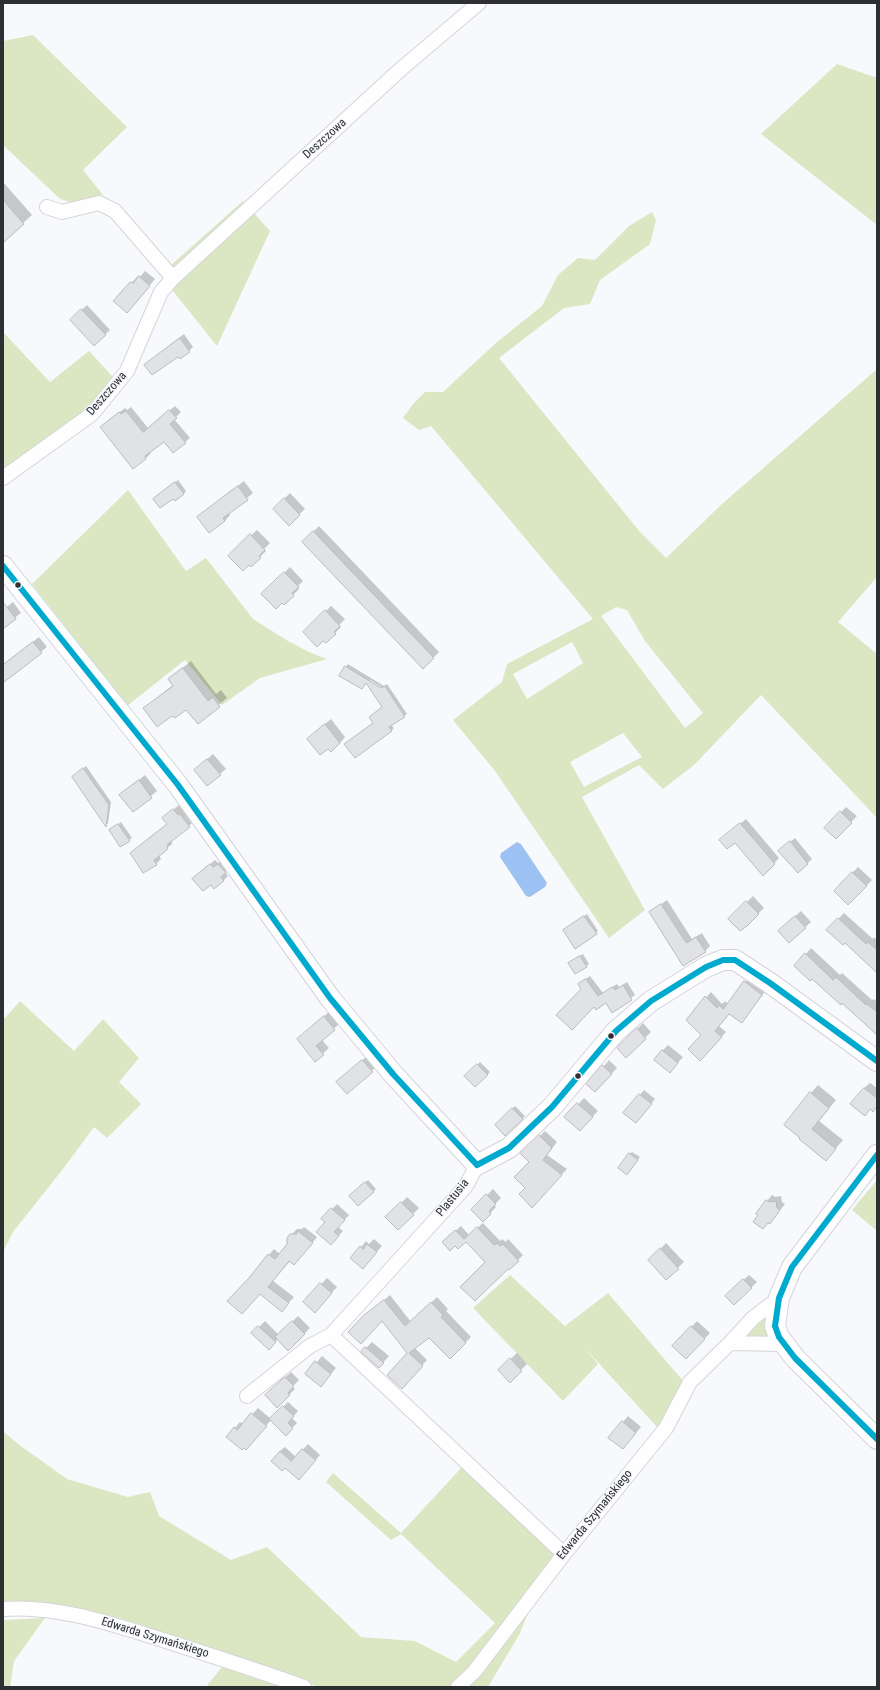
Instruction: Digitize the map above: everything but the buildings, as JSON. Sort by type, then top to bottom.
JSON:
[{"type":"street","name":"Deszczowa","points":[[3,478],[92,414],[127,371],[161,292],[173,278],[401,69],[479,3]]},
{"type":"street","points":[[47,207],[62,212],[99,203],[115,211],[173,278]]},
{"type":"street","points":[[3,566],[178,785],[330,998],[393,1074],[477,1165],[509,1148],[552,1107],[616,1031],[651,1001],[706,967],[723,960],[735,960],[770,983],[877,1061]]},
{"type":"street","points":[[877,1155],[792,1267],[779,1298],[775,1326],[779,1337],[784,1344],[815,1379],[877,1439]]},
{"type":"street","name":"Plastusia","points":[[247,1396],[310,1346],[331,1335],[466,1186],[477,1165]]},
{"type":"street","name":"Edwarda Szymańskiego","points":[[458,1687],[474,1672],[564,1554],[666,1428],[690,1382],[753,1318],[779,1298]]},
{"type":"street","points":[[331,1335],[564,1554]]},
{"type":"street","points":[[730,1343],[784,1344]]},
{"type":"street","name":"Edwarda Szymańskiego","points":[[3,1609],[15,1608],[76,1614],[245,1666],[304,1687]]},
{"type":"green space","points":[[33,35],[127,127],[83,170],[103,195],[73,203],[60,199],[3,145],[3,41]]},
{"type":"green space","points":[[837,64],[877,78],[877,225],[761,134]]},
{"type":"green space","points":[[243,201],[270,231],[217,346],[169,286],[170,266]]},
{"type":"green space","points":[[652,212],[656,220],[650,244],[600,280],[590,304],[564,308],[499,358],[640,532],[666,558],[722,504],[877,369],[877,577],[838,622],[877,654],[877,818],[761,695],[694,765],[663,789],[639,765],[582,797],[645,910],[609,938],[495,771],[453,720],[502,682],[507,664],[593,619],[431,426],[419,430],[403,418],[413,404],[425,392],[443,392],[497,342],[542,306],[558,275],[578,258],[595,260],[629,226]],"holes":[[[616,607],[627,610],[645,641],[703,713],[685,728],[601,616]],[[572,642],[583,663],[527,699],[513,674]],[[623,733],[642,757],[584,787],[570,762]]]},
{"type":"green space","points":[[3,332],[50,382],[89,351],[113,377],[87,413],[3,469]]},
{"type":"green space","points":[[128,490],[186,571],[206,558],[253,619],[288,641],[311,653],[327,659],[260,678],[222,705],[185,660],[127,706],[32,584]]},
{"type":"green space","points":[[20,1001],[74,1051],[103,1019],[139,1058],[119,1082],[141,1104],[107,1138],[94,1127],[13,1232],[3,1252],[3,1020]]},
{"type":"green space","points":[[877,1180],[877,1231],[852,1210]]},
{"type":"green space","points":[[510,1275],[565,1326],[608,1293],[684,1382],[658,1428],[583,1346],[598,1364],[563,1401],[473,1308]]},
{"type":"green space","points":[[763,1314],[768,1317],[776,1338],[750,1338],[744,1332]]},
{"type":"green space","points":[[3,1431],[18,1444],[67,1479],[128,1497],[150,1492],[159,1516],[231,1560],[267,1547],[361,1637],[415,1641],[456,1662],[495,1623],[401,1534],[391,1540],[326,1482],[333,1473],[401,1533],[463,1466],[556,1553],[469,1669],[450,1687],[318,1687],[106,1616],[3,1604]]},
{"type":"green space","points":[[533,1602],[519,1635],[488,1687],[465,1687]]},
{"type":"green space","points":[[45,1618],[14,1661],[10,1687],[3,1687],[3,1620]]},
{"type":"green space","points":[[222,1667],[281,1687],[206,1687]]},
{"type":"water","points":[[517,842],[521,844],[547,883],[545,887],[530,897],[526,896],[500,857],[501,853]]},
{"type":"transit line","points":[[3,566],[178,785],[330,998],[393,1074],[477,1165]]},
{"type":"transit line","points":[[477,1165],[509,1148],[552,1107],[616,1031],[651,1001],[706,967],[723,960],[735,960],[770,983],[877,1061]]},
{"type":"transit line","points":[[877,1155],[792,1267],[779,1298],[775,1326],[779,1337],[795,1358],[877,1439]]}]
